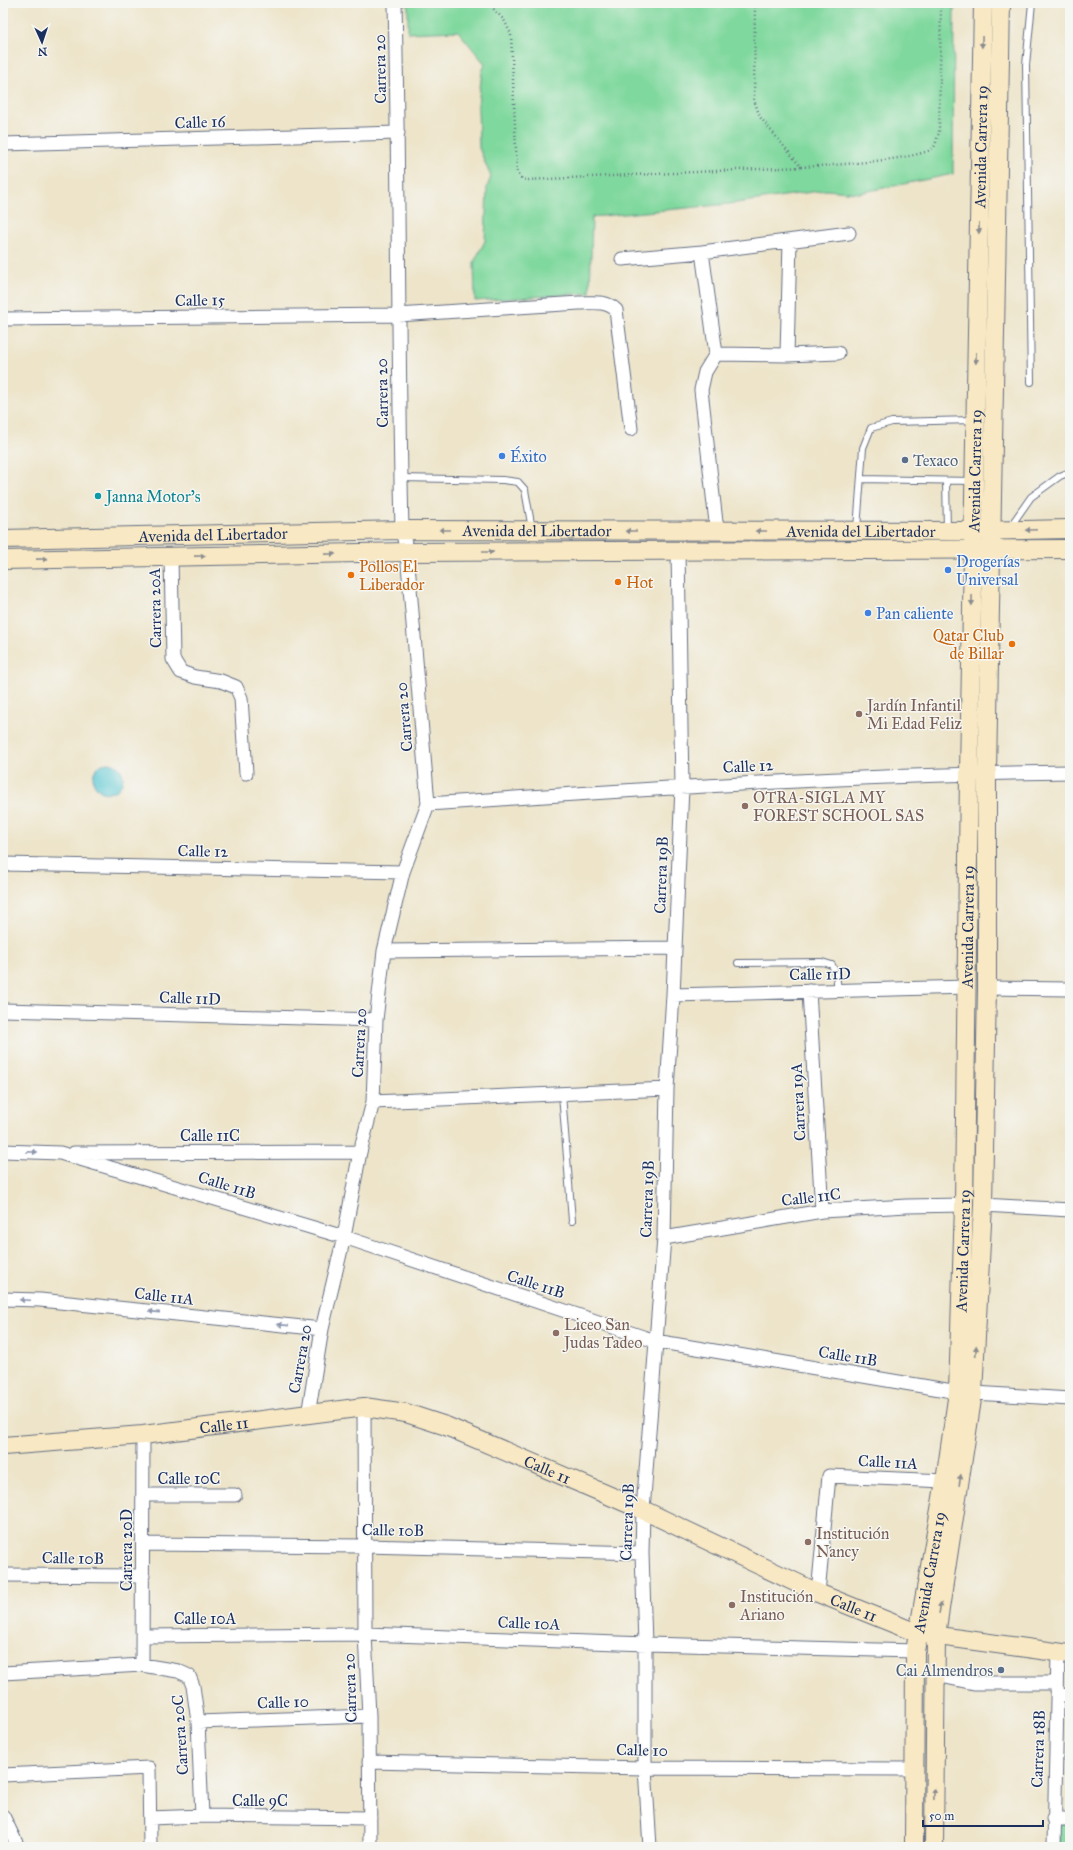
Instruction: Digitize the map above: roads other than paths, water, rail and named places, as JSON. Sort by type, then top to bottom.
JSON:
[{"type":"main road","name":"Avenida Carrera 19","points":[[914,1847],[915,1651],[917,1633],[944,1481],[966,1392],[964,1205],[969,773],[983,3]]},
{"type":"main road","name":"Avenida Carrera 19","points":[[934,1847],[936,1635],[966,1392],[984,1205],[987,988],[987,773],[992,551],[1000,531],[1001,3]]},
{"type":"main road","name":"Avenida del Libertador","points":[[3,540],[402,530],[1000,531],[1070,529]]},
{"type":"main road","name":"Avenida del Libertador","points":[[3,560],[407,552],[992,551],[1070,549]]},
{"type":"main road","name":"Calle 11","points":[[3,1446],[143,1435],[364,1407],[406,1413],[446,1426],[643,1510],[818,1593],[917,1633],[1064,1653]]},
{"type":"street","name":"Carrera 20","points":[[308,1415],[322,1329],[344,1237],[360,1152],[373,1102],[376,1020],[384,951],[403,872],[428,804],[407,552],[402,530],[398,315],[398,133],[395,3]]},
{"type":"street","name":"Calle 16","points":[[3,144],[398,133]]},
{"type":"street","points":[[622,259],[702,252],[849,233]]},
{"type":"street","points":[[787,355],[790,241]]},
{"type":"street","points":[[702,252],[716,354],[705,372],[701,390],[717,531]]},
{"type":"street","name":"Calle 15","points":[[3,319],[398,315],[578,303],[610,304],[616,310],[631,429]]},
{"type":"street","points":[[716,354],[787,355],[838,353]]},
{"type":"street","name":"Carrera 19B","points":[[650,1847],[645,1768],[645,1644],[642,1553],[643,1510],[664,1238],[667,1090],[673,994],[682,787],[678,551]]},
{"type":"street","name":"Carrera 20A","points":[[171,556],[173,659],[181,672],[196,677],[221,681],[236,687],[241,698],[246,773]]},
{"type":"street","name":"Calle 12","points":[[428,804],[682,787],[969,773],[1070,772]]},
{"type":"street","name":"Calle 12","points":[[3,864],[403,872]]},
{"type":"street","points":[[384,951],[675,948]]},
{"type":"street","name":"Calle 11D","points":[[673,994],[967,987]]},
{"type":"street","points":[[987,988],[1070,989]]},
{"type":"street","name":"Carrera 19A","points":[[809,991],[822,1212]]},
{"type":"street","name":"Calle 11D","points":[[3,1010],[376,1020]]},
{"type":"street","points":[[373,1102],[667,1090]]},
{"type":"street","name":"Calle 11B","points":[[3,1151],[60,1153],[344,1237],[655,1341],[966,1392],[1070,1399]]},
{"type":"street","name":"Calle 11C","points":[[60,1153],[360,1152]]},
{"type":"street","name":"Calle 11C","points":[[664,1238],[822,1212],[907,1206],[964,1205]]},
{"type":"street","points":[[984,1205],[1070,1210]]},
{"type":"street","name":"Calle 11A","points":[[3,1299],[40,1300],[322,1329]]},
{"type":"street","name":"Carrera 20","points":[[364,1407],[365,1634],[369,1716],[370,1847]]},
{"type":"street","name":"Carrera 20D","points":[[142,1665],[143,1435]]},
{"type":"street","name":"Calle 11A","points":[[818,1593],[829,1476],[944,1481]]},
{"type":"street","name":"Calle 10C","points":[[143,1495],[235,1495]]},
{"type":"street","name":"Calle 10B","points":[[143,1544],[364,1546],[642,1553]]},
{"type":"street","name":"Calle 10B","points":[[3,1575],[143,1576]]},
{"type":"street","name":"Calle 10A","points":[[142,1636],[365,1634],[645,1644],[915,1651]]},
{"type":"street","name":"Carrera 18B","points":[[1054,1847],[1053,1819],[1057,1689],[1064,1653]]},
{"type":"street","points":[[3,1673],[142,1665]]},
{"type":"street","name":"Carrera 20C","points":[[142,1665],[178,1671],[189,1676],[193,1686],[198,1722],[202,1816]]},
{"type":"street","points":[[936,1675],[974,1683],[1057,1689],[1070,1696]]},
{"type":"street","name":"Calle 10","points":[[198,1722],[369,1716]]},
{"type":"street","name":"Calle 10","points":[[369,1762],[645,1768],[915,1769]]},
{"type":"street","points":[[3,1775],[149,1768],[150,1847]]},
{"type":"street","points":[[3,1816],[18,1847]]},
{"type":"street","name":"Calle 9C","points":[[150,1818],[202,1816],[370,1818]]},
{"type":"street","points":[[1053,1819],[1070,1819]]},
{"type":"lane","points":[[1031,382],[1026,65],[1032,3]]},
{"type":"lane","points":[[857,531],[863,448],[871,428],[892,422],[975,420]]},
{"type":"lane","points":[[1000,531],[1031,497],[1060,476],[1070,472]]},
{"type":"lane","points":[[401,478],[503,480],[518,482],[525,490],[533,531]]},
{"type":"lane","points":[[861,479],[974,481]]},
{"type":"lane","points":[[946,481],[947,531]]},
{"type":"lane","points":[[738,963],[822,962],[832,965],[836,974],[838,990]]},
{"type":"lane","points":[[562,1094],[572,1221]]},
{"type":"water","points":[[108,763],[114,764],[122,772],[122,784],[114,792],[108,793],[102,792],[94,784],[93,778],[94,772],[102,764]]},
{"type":"place","name":"Éxito","points":[[502,456]]},
{"type":"place","name":"Texaco","points":[[905,460]]},
{"type":"place","name":"Janna Motor's","points":[[98,496]]},
{"type":"place","name":"Drogerías Universal","points":[[948,570]]},
{"type":"place","name":"Pollos El Liberador","points":[[351,575]]},
{"type":"place","name":"Hot","points":[[618,582]]},
{"type":"place","name":"Pan caliente","points":[[868,613]]},
{"type":"place","name":"Qatar Club de Billar","points":[[1012,644]]},
{"type":"place","name":"Jardín Infantil Mi Edad Feliz","points":[[859,714]]},
{"type":"place","name":"OTRA-SIGLA MY FOREST SCHOOL SAS","points":[[745,806]]},
{"type":"place","name":"Liceo San Judas Tadeo","points":[[556,1333]]},
{"type":"place","name":"Institución Nancy","points":[[808,1542]]},
{"type":"place","name":"Institución Ariano","points":[[732,1605]]},
{"type":"place","name":"Cai Almendros","points":[[1001,1670]]}]
